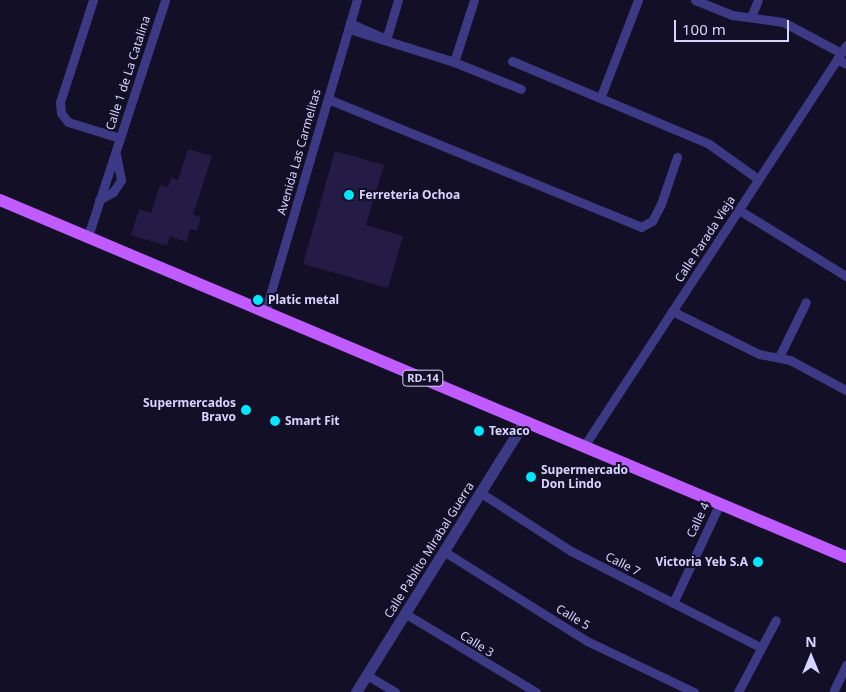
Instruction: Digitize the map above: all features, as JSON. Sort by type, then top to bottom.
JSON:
[{"type":"main road","name":"RD-14","points":[[0,200],[846,556]]},
{"type":"street","points":[[93,0],[60,102],[61,113],[68,122],[120,138]]},
{"type":"street","name":"Calle 1 de La Catalina","points":[[88,236],[165,0]]},
{"type":"street","name":"Avenida Las Carmelitas","points":[[265,312],[357,0]]},
{"type":"street","points":[[386,40],[398,0]]},
{"type":"street","points":[[454,62],[474,0]]},
{"type":"street","points":[[600,96],[638,0]]},
{"type":"street","points":[[694,0],[732,15],[783,22],[841,52],[846,64]]},
{"type":"street","points":[[751,17],[758,0]]},
{"type":"street","points":[[350,26],[454,62],[521,89]]},
{"type":"street","name":"Calle Parada Vieja","points":[[584,446],[841,52]]},
{"type":"street","points":[[512,61],[600,96],[709,144],[758,179]]},
{"type":"street","points":[[328,99],[641,227],[652,221],[677,157]]},
{"type":"street","points":[[99,200],[112,192],[121,180],[116,155]]},
{"type":"street","points":[[739,210],[846,276]]},
{"type":"street","points":[[779,357],[806,302]]},
{"type":"street","points":[[672,311],[759,354],[790,360],[846,390]]},
{"type":"street","name":"Calle Pablito Mirabal Guerra","points":[[356,692],[525,421]]},
{"type":"street","name":"Calle 7","points":[[481,493],[571,551],[760,647]]},
{"type":"street","name":"Calle 4","points":[[673,603],[720,503]]},
{"type":"street","name":"Calle 5","points":[[445,552],[587,641],[694,692]]},
{"type":"street","name":"Calle 3","points":[[406,614],[536,692]]},
{"type":"street","points":[[738,692],[760,647],[776,620]]},
{"type":"street","points":[[834,690],[846,665]]},
{"type":"street","points":[[367,675],[395,692]]},
{"type":"building","points":[[188,149],[212,156],[193,215],[201,217],[197,231],[190,229],[186,242],[170,236],[167,246],[131,235],[139,209],[151,213],[160,185],[168,187],[171,178],[178,180]]},
{"type":"building","name":"Ferreteria Ochoa","points":[[335,151],[384,165],[366,225],[403,236],[388,288],[303,264]]},
{"type":"place","name":"Ferreteria Ochoa","points":[[349,195]]},
{"type":"place","name":"Platic metal","points":[[258,300]]},
{"type":"place","name":"Supermercados Bravo","points":[[246,410]]},
{"type":"place","name":"Smart Fit","points":[[275,421]]},
{"type":"place","name":"Texaco","points":[[479,431]]},
{"type":"place","name":"Supermercado Don Lindo","points":[[531,477]]},
{"type":"place","name":"Victoria Yeb S.A","points":[[758,562]]}]
